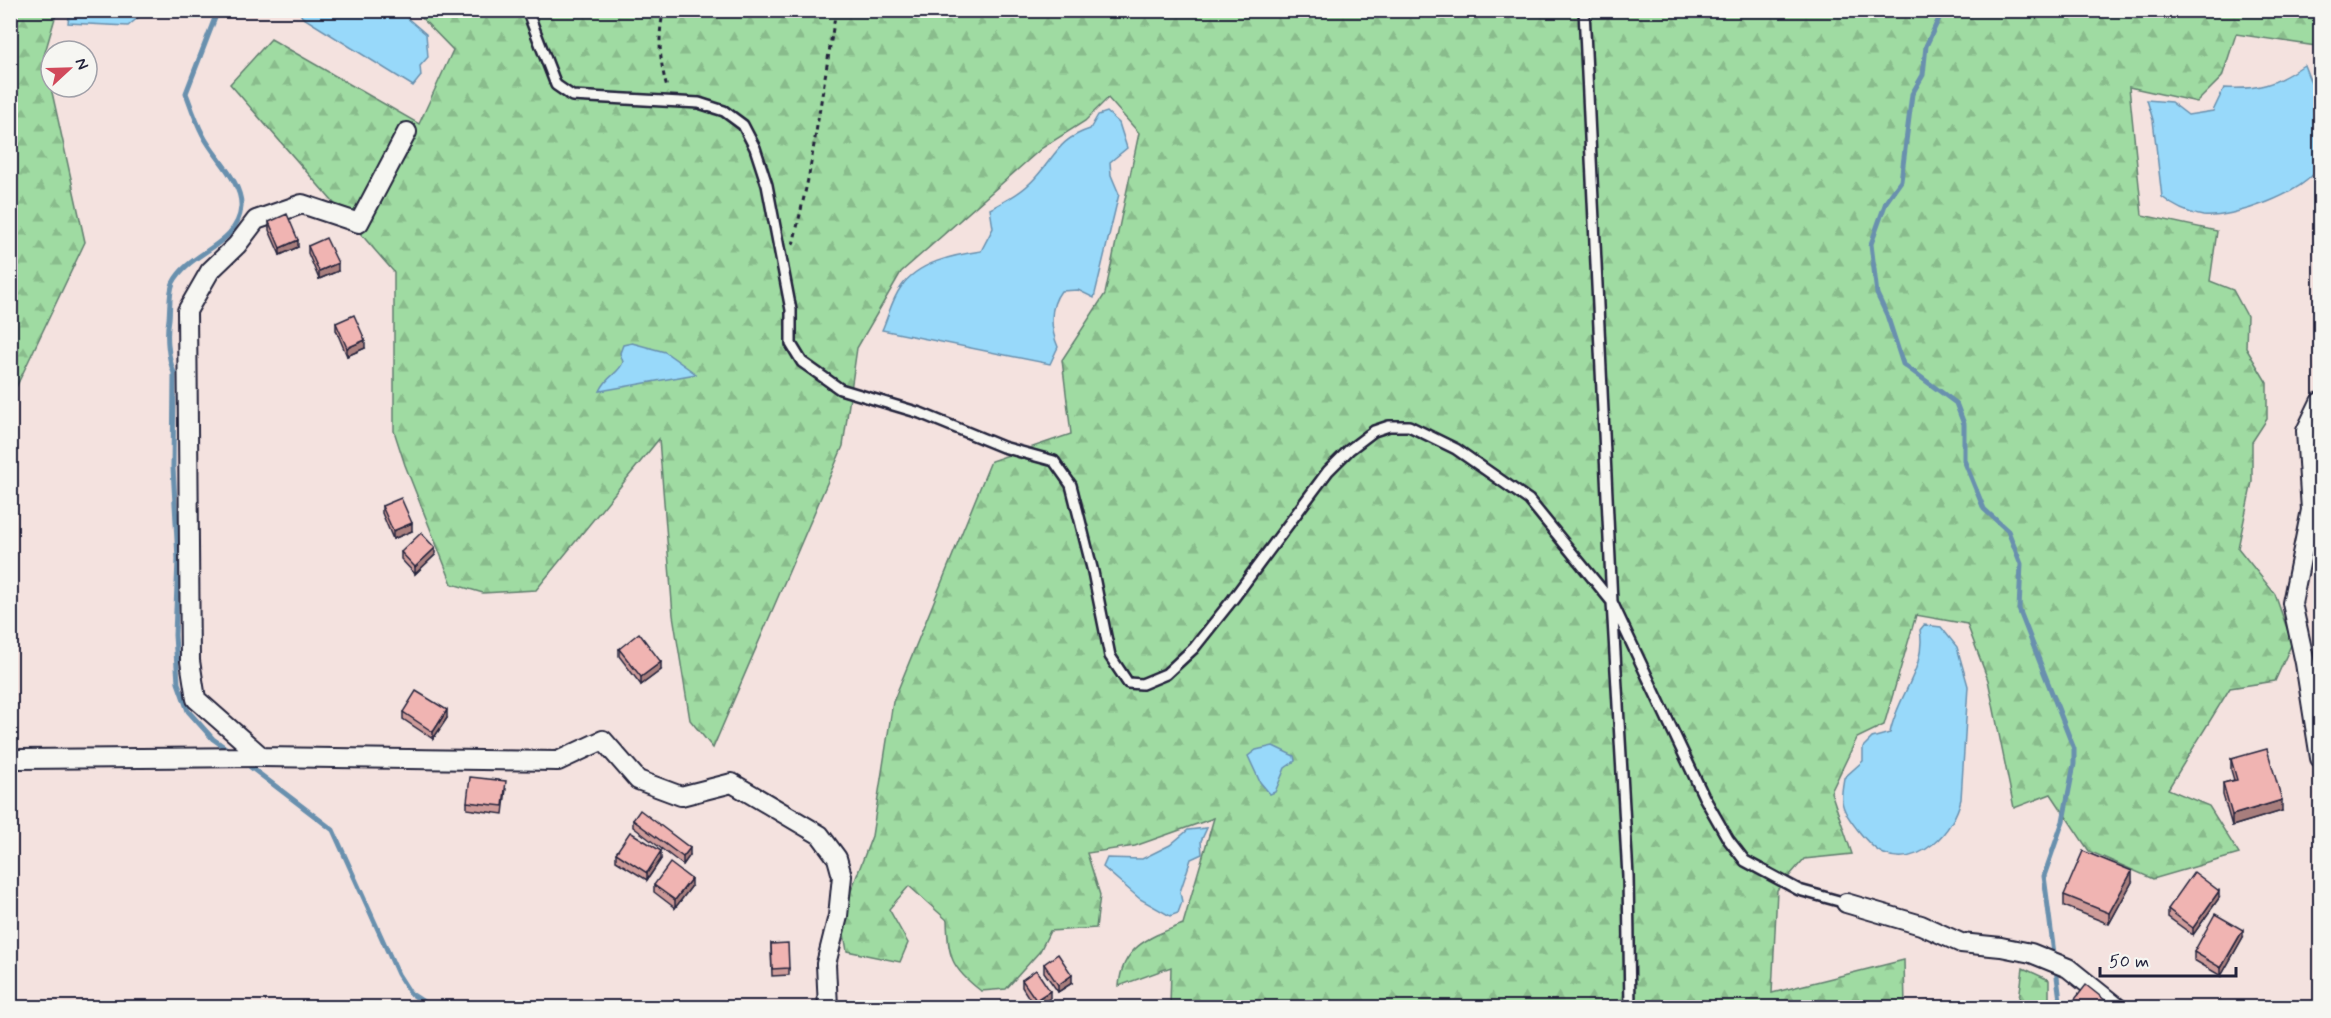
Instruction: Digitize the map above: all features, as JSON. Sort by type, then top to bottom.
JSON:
[{"type":"street","points":[[262,757],[196,699],[190,661],[187,310],[210,271],[237,245],[256,219],[302,204],[359,223],[407,132]]},
{"type":"street","points":[[2320,402],[2306,431],[2312,510],[2292,603],[2306,663],[2320,758]]},
{"type":"street","points":[[19,759],[262,757],[558,761],[603,740],[638,780],[681,796],[732,783],[820,835],[837,858],[842,876],[838,916],[826,964],[828,1008]]},
{"type":"street","points":[[1846,903],[1921,925],[1961,943],[2001,946],[2031,953],[2068,968],[2118,1008]]},
{"type":"lane","points":[[527,10],[556,85],[572,96],[699,103],[724,111],[743,125],[755,148],[767,184],[791,310],[791,344],[802,362],[840,389],[920,413],[1003,447],[1054,461],[1071,485],[1094,572],[1110,656],[1128,683],[1142,684],[1166,674],[1194,648],[1328,471],[1374,431],[1389,426],[1409,426],[1456,449],[1529,500],[1612,602],[1704,798],[1728,839],[1745,861],[1799,890],[1846,903]]},
{"type":"lane","points":[[1584,10],[1612,602],[1628,876],[1630,1008]]},
{"type":"path","points":[[664,10],[659,28],[662,66],[671,102]]},
{"type":"path","points":[[792,250],[809,175],[836,10]]},
{"type":"green space","points":[[11,10],[57,11],[49,39],[39,39],[39,99],[53,99],[85,242],[11,398]]},
{"type":"green space","points":[[414,10],[2320,11],[2320,52],[2316,46],[2236,34],[2222,77],[2197,102],[2129,87],[2142,215],[2217,231],[2210,281],[2233,290],[2247,316],[2246,348],[2267,383],[2267,419],[2252,442],[2252,482],[2238,548],[2275,594],[2292,643],[2275,681],[2230,688],[2168,789],[2209,806],[2239,854],[2153,879],[2089,851],[2051,794],[2014,808],[1988,680],[1967,624],[1916,615],[1884,725],[1857,738],[1831,792],[1852,854],[1804,859],[1777,890],[1772,993],[1904,960],[1905,1007],[1170,1007],[1171,967],[1119,986],[1121,972],[1132,952],[1140,945],[1183,924],[1214,818],[1135,846],[1087,853],[1100,895],[1096,928],[1050,931],[1040,951],[1006,989],[981,991],[963,975],[950,953],[947,920],[909,886],[889,909],[908,943],[900,962],[847,951],[841,917],[872,836],[893,702],[991,461],[1071,434],[1062,360],[1105,294],[1139,133],[1108,98],[1085,121],[1042,148],[901,272],[857,348],[843,446],[713,748],[690,720],[673,615],[659,439],[536,590],[483,593],[452,584],[394,431],[394,272],[230,84],[271,39],[419,124],[453,50]]},
{"type":"green space","points":[[2023,968],[2049,980],[2049,1007],[2018,1007]]},
{"type":"water","points":[[70,10],[146,11],[128,26],[68,23]]},
{"type":"water","points":[[299,11],[399,11],[426,34],[428,57],[420,66],[421,76],[413,86],[302,17]]},
{"type":"water","points":[[2304,65],[2311,83],[2320,92],[2321,160],[2312,176],[2300,186],[2267,202],[2249,209],[2216,216],[2203,216],[2186,211],[2162,197],[2153,120],[2147,100],[2171,102],[2188,115],[2213,111],[2224,88],[2266,85]]},
{"type":"water","points":[[1107,112],[1119,123],[1127,148],[1110,162],[1111,175],[1119,194],[1094,298],[1078,290],[1061,291],[1054,304],[1052,325],[1058,347],[1050,364],[882,330],[895,297],[908,278],[937,261],[981,251],[993,228],[990,209],[1026,187],[1059,148],[1071,138],[1090,129],[1098,115]]},
{"type":"water","points":[[632,343],[665,352],[696,374],[600,391],[623,362],[620,353],[623,345]]},
{"type":"water","points":[[1924,625],[1941,627],[1957,647],[1968,686],[1961,799],[1951,823],[1933,844],[1910,856],[1897,857],[1880,852],[1860,832],[1844,808],[1842,789],[1844,778],[1863,761],[1863,747],[1872,738],[1890,733],[1915,670],[1921,644],[1920,630]]},
{"type":"water","points":[[1273,746],[1294,756],[1295,761],[1285,768],[1275,792],[1270,794],[1260,782],[1248,756],[1256,750]]},
{"type":"water","points":[[1207,828],[1201,841],[1202,854],[1191,859],[1180,892],[1182,902],[1178,913],[1170,916],[1140,899],[1103,867],[1107,858],[1142,859],[1170,845],[1188,830]]},
{"type":"building","points":[[287,214],[298,240],[280,248],[269,222]]},
{"type":"building","points":[[326,238],[338,263],[319,271],[308,246]]},
{"type":"building","points":[[354,315],[365,340],[347,348],[336,323]]},
{"type":"building","points":[[401,498],[412,523],[393,531],[382,506]]},
{"type":"building","points":[[421,533],[435,548],[415,567],[401,552]]},
{"type":"building","points":[[639,633],[661,662],[641,677],[619,649]]},
{"type":"building","points":[[416,691],[447,710],[433,732],[403,712]]},
{"type":"building","points":[[2267,749],[2282,800],[2232,815],[2223,783],[2237,780],[2231,759]]},
{"type":"building","points":[[470,777],[506,781],[503,806],[467,802]]},
{"type":"building","points":[[640,810],[690,848],[683,857],[633,820]]},
{"type":"building","points":[[630,832],[661,851],[647,873],[616,853]]},
{"type":"building","points":[[2083,851],[2132,871],[2109,913],[2064,895]]},
{"type":"building","points":[[670,863],[691,879],[675,900],[654,885]]},
{"type":"building","points":[[2194,872],[2219,891],[2193,928],[2168,909]]},
{"type":"building","points":[[2215,914],[2243,930],[2221,968],[2194,952]]},
{"type":"building","points":[[788,943],[789,968],[772,969],[771,944]]},
{"type":"building","points":[[1058,954],[1072,975],[1058,985],[1044,964]]},
{"type":"building","points":[[1036,970],[1050,991],[1036,1000],[1022,980]]},
{"type":"building","points":[[2086,985],[2115,1008],[2070,1008]]},
{"type":"waterway","points":[[218,10],[186,93],[203,135],[237,188],[241,207],[238,220],[231,231],[190,263],[173,283],[170,296],[168,339],[174,373],[173,467],[178,559],[175,635],[178,683],[188,711],[213,739],[230,751]]},
{"type":"waterway","points":[[1943,10],[1926,46],[1923,75],[1912,94],[1901,181],[1886,202],[1871,244],[1877,294],[1887,315],[1903,364],[1956,403],[1964,424],[1964,460],[1984,509],[2008,531],[2021,564],[2019,609],[2074,749],[2074,764],[2063,821],[2044,876],[2061,1008]]},
{"type":"waterway","points":[[244,762],[333,830],[398,974],[410,993],[433,1008]]}]
